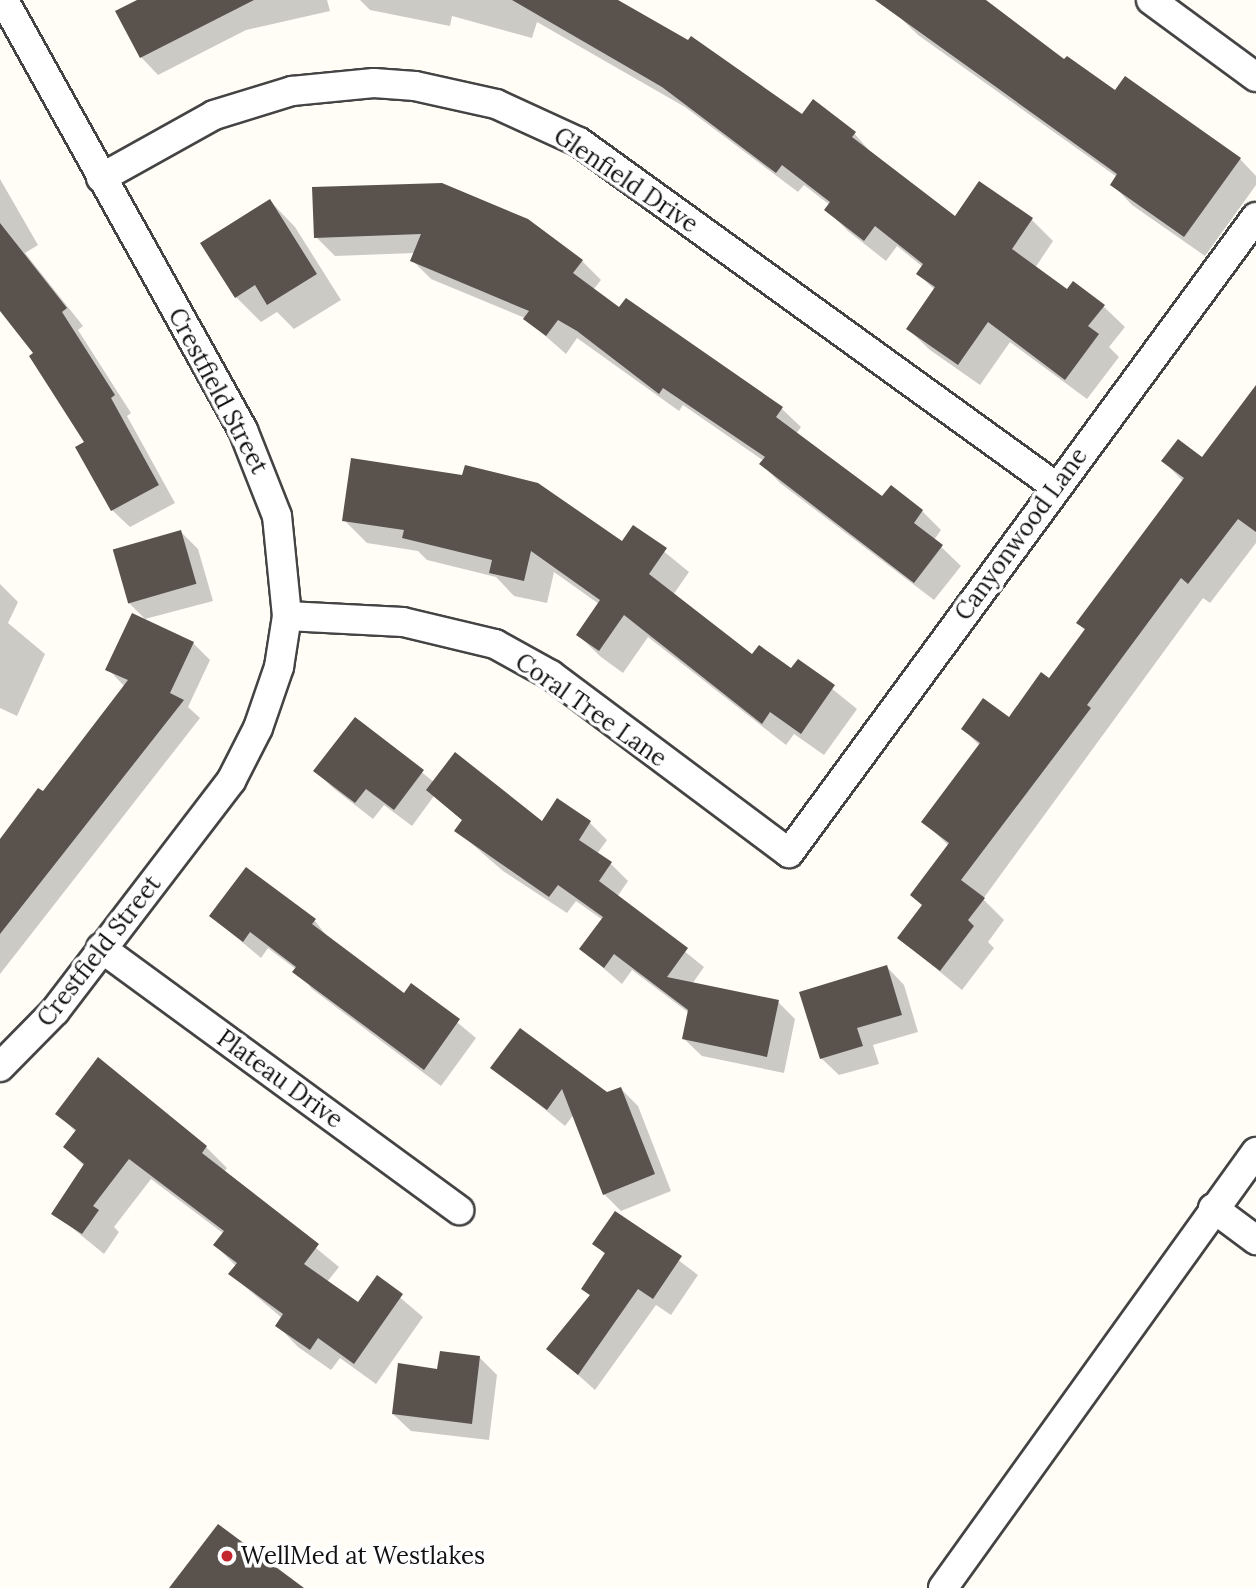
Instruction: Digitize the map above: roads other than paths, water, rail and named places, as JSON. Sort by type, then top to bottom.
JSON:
[{"type":"street","name":"Crestfield Street","points":[[0,1067],[55,1011],[231,781],[258,728],[279,667],[287,616],[282,548],[269,488],[243,430],[4,0]]},
{"type":"street","points":[[1151,0],[1256,77]]},
{"type":"street","name":"Glenfield Drive","points":[[101,178],[214,115],[292,91],[374,83],[443,91],[496,104],[579,142],[1055,486]]},
{"type":"street","name":"Canyonwood Lane","points":[[789,852],[1055,486],[1256,217]]},
{"type":"street","name":"Coral Tree Lane","points":[[287,616],[404,622],[495,644],[551,675],[789,852]]},
{"type":"street","name":"Plateau Drive","points":[[101,948],[459,1210]]},
{"type":"street","points":[[943,1588],[1213,1208],[1256,1152]]},
{"type":"street","points":[[1213,1208],[1256,1240]]},
{"type":"place","name":"WellMed at Westlakes","points":[[227,1556]]}]
